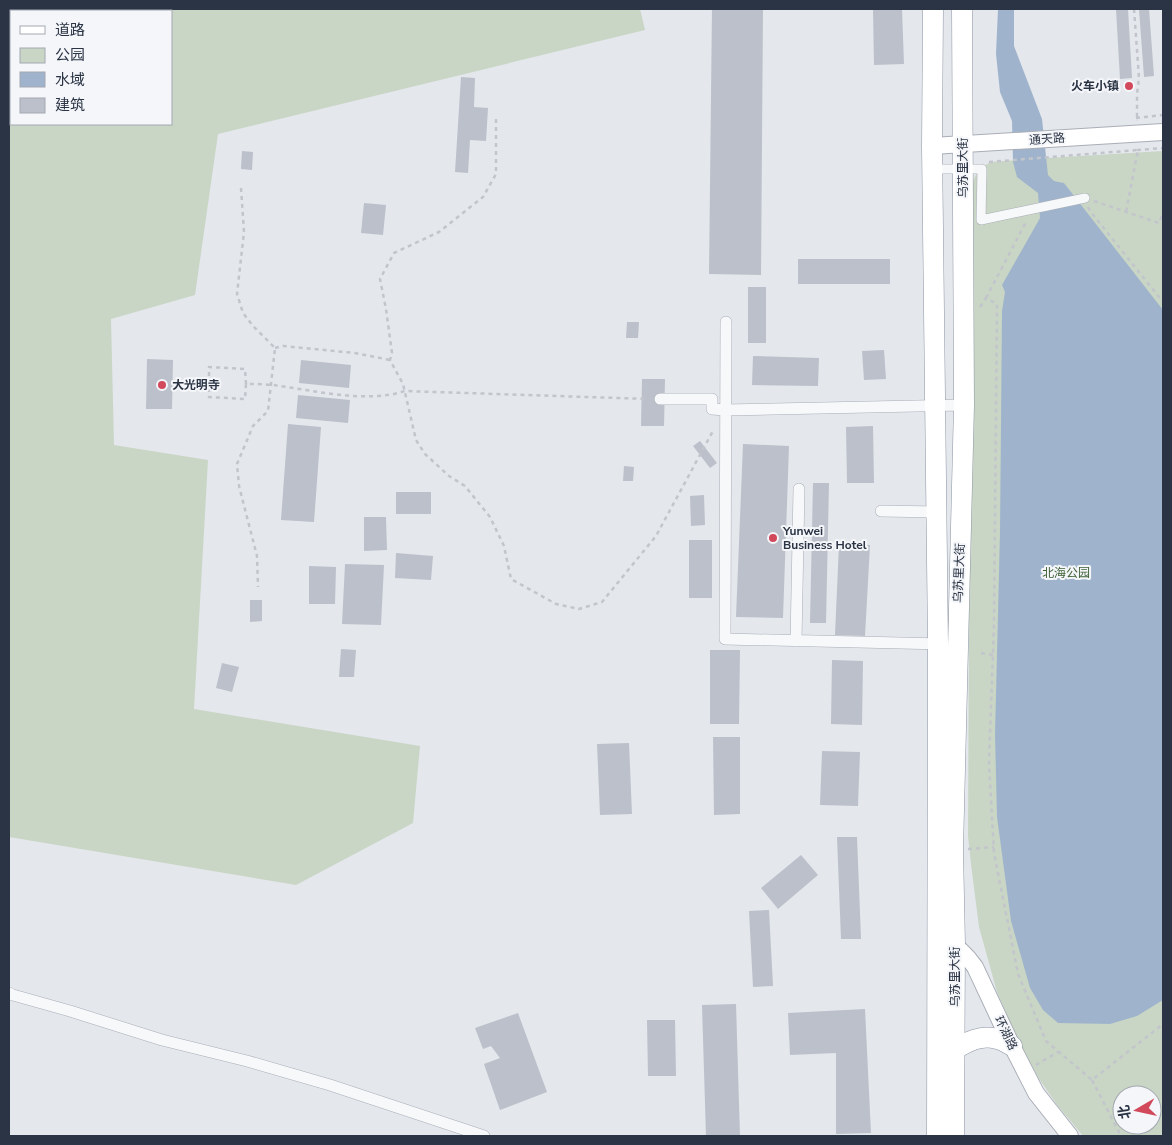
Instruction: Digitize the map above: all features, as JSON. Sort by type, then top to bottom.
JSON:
[{"type":"highway","name":"乌苏里大街","points":[[933,9],[932,170],[937,512],[948,644],[955,945],[954,1136]]},
{"type":"highway","name":"乌苏里大街","points":[[937,1136],[937,937],[948,644],[964,404],[962,9]]},
{"type":"highway","points":[[954,1050],[968,1042],[987,1037],[1012,1046]]},
{"type":"main road","name":"通天路","points":[[932,146],[1163,132]]},
{"type":"main road","name":"环湖路","points":[[937,937],[955,945],[975,967],[1036,1093],[1070,1136]]},
{"type":"street","points":[[932,170],[982,169],[981,220],[1085,198]]},
{"type":"street","points":[[726,322],[725,639],[948,644]]},
{"type":"street","points":[[660,399],[712,399],[712,409],[725,410],[964,404]]},
{"type":"street","points":[[796,641],[799,489]]},
{"type":"street","points":[[882,511],[937,512]]},
{"type":"street","points":[[9,993],[162,1040],[247,1061],[330,1085],[484,1136]]},
{"type":"path","points":[[1134,9],[1140,78],[1136,94],[1136,118],[1163,115]]},
{"type":"path","points":[[496,119],[496,174],[483,197],[439,232],[394,253],[380,278],[392,353],[390,360],[403,384],[416,440],[425,454],[449,476],[465,486],[490,517],[504,546],[511,580],[556,604],[580,609],[602,602],[656,536],[725,410]]},
{"type":"path","points":[[983,163],[1138,150],[1126,212]]},
{"type":"path","points":[[241,188],[244,232],[236,294],[243,313],[275,348]]},
{"type":"path","points":[[1085,198],[1163,226]]},
{"type":"path","points":[[1085,198],[1090,211],[1163,302]]},
{"type":"path","points":[[976,315],[1032,210]]},
{"type":"path","points":[[1159,223],[1163,212]]},
{"type":"path","points":[[986,298],[998,304],[989,763],[994,847],[1018,974],[1046,1041],[1092,1080],[1121,1136]]},
{"type":"path","points":[[275,348],[283,346],[355,353],[390,360]]},
{"type":"path","points":[[258,587],[257,556],[239,486],[237,464],[253,426],[268,411],[275,348]]},
{"type":"path","points":[[209,367],[245,369],[246,384],[244,399],[208,397],[209,367]]},
{"type":"path","points":[[246,384],[271,385],[354,396],[395,394],[404,390],[660,399]]},
{"type":"path","points":[[980,653],[992,655]]},
{"type":"path","points":[[953,850],[994,847]]},
{"type":"path","points":[[1092,1080],[1163,1024]]},
{"type":"path","points":[[1024,1071],[1058,1052]]},
{"type":"green space","points":[[9,9],[640,9],[645,30],[218,134],[195,295],[111,319],[114,445],[208,460],[194,709],[420,746],[413,823],[296,885],[9,837]]},
{"type":"green space","name":"北海公园","points":[[1163,151],[1163,1136],[1083,1136],[1039,1079],[1018,1040],[997,992],[979,927],[968,836],[971,195],[978,171],[991,162]]},
{"type":"water","name":"北海公园","points":[[998,9],[1014,9],[1014,46],[1042,119],[1048,175],[1054,181],[1064,183],[1163,310],[1163,1000],[1137,1016],[1110,1024],[1058,1023],[1043,1010],[1030,988],[1011,921],[997,817],[995,734],[1000,532],[1002,311],[1005,292],[1002,285],[1040,218],[1038,193],[1017,177],[1013,162],[1012,121],[1000,92],[996,54]]},
{"type":"building","points":[[712,9],[763,9],[761,275],[709,274]]},
{"type":"building","points":[[873,9],[902,9],[904,64],[874,65]]},
{"type":"building","points":[[1116,9],[1128,9],[1132,78],[1120,79]]},
{"type":"building","points":[[1139,9],[1149,9],[1154,76],[1144,77]]},
{"type":"building","points":[[461,77],[475,78],[474,107],[488,108],[486,141],[470,140],[468,173],[455,172]]},
{"type":"building","points":[[242,151],[253,152],[252,170],[241,169]]},
{"type":"building","points":[[364,203],[386,205],[383,235],[361,233]]},
{"type":"building","points":[[798,259],[890,259],[890,284],[798,284]]},
{"type":"building","points":[[748,287],[766,287],[766,343],[748,343]]},
{"type":"building","points":[[627,322],[639,322],[638,338],[626,338]]},
{"type":"building","points":[[884,350],[886,379],[864,380],[862,351]]},
{"type":"building","points":[[753,356],[819,358],[818,386],[752,385]]},
{"type":"building","points":[[147,359],[173,360],[172,409],[146,409]]},
{"type":"building","points":[[301,360],[351,365],[349,388],[299,383]]},
{"type":"building","points":[[642,379],[665,379],[664,426],[641,426]]},
{"type":"building","points":[[298,395],[350,400],[348,423],[296,418]]},
{"type":"building","points":[[288,424],[321,427],[314,522],[281,520]]},
{"type":"building","points":[[873,426],[874,483],[847,483],[846,427]]},
{"type":"building","points":[[700,441],[717,463],[710,468],[693,446]]},
{"type":"building","points":[[743,444],[789,446],[783,618],[736,617]]},
{"type":"building","points":[[624,466],[634,467],[633,481],[623,481]]},
{"type":"building","points":[[813,483],[829,483],[826,623],[810,623]]},
{"type":"building","points":[[396,492],[431,492],[431,514],[396,514]]},
{"type":"building","points":[[704,495],[705,525],[691,526],[690,496]]},
{"type":"building","points":[[364,517],[386,517],[387,550],[364,551]]},
{"type":"building","points":[[689,540],[712,540],[712,598],[689,598]]},
{"type":"building","points":[[839,544],[870,545],[865,636],[835,635]]},
{"type":"building","points":[[396,553],[433,556],[431,580],[395,578]]},
{"type":"building","points":[[345,564],[384,565],[381,625],[342,624]]},
{"type":"building","points":[[309,566],[336,567],[335,604],[309,604]]},
{"type":"building","points":[[250,600],[262,600],[262,621],[250,622]]},
{"type":"building","points":[[341,649],[356,650],[354,677],[339,677]]},
{"type":"building","points":[[710,650],[740,650],[739,724],[710,724]]},
{"type":"building","points":[[832,660],[863,661],[862,725],[831,724]]},
{"type":"building","points":[[222,663],[239,667],[232,692],[216,688]]},
{"type":"building","points":[[713,737],[740,737],[740,814],[714,815]]},
{"type":"building","points":[[629,743],[632,814],[600,815],[597,744]]},
{"type":"building","points":[[822,751],[860,752],[858,806],[820,805]]},
{"type":"building","points":[[837,837],[857,837],[861,939],[841,939]]},
{"type":"building","points":[[801,855],[818,875],[778,909],[761,888]]},
{"type":"building","points":[[769,910],[773,986],[753,987],[749,911]]},
{"type":"building","points":[[736,1004],[740,1136],[706,1136],[702,1005]]},
{"type":"building","points":[[865,1009],[871,1133],[836,1134],[836,1053],[790,1055],[788,1013]]},
{"type":"building","points":[[518,1013],[547,1092],[500,1110],[484,1064],[500,1058],[491,1046],[483,1049],[475,1028]]},
{"type":"building","points":[[647,1020],[675,1020],[676,1076],[648,1076]]},
{"type":"place","name":"火车小镇","points":[[1129,86]]},
{"type":"place","name":"大光明寺","points":[[162,385]]},
{"type":"place","name":"Yunwei Business Hotel","points":[[773,538]]}]
